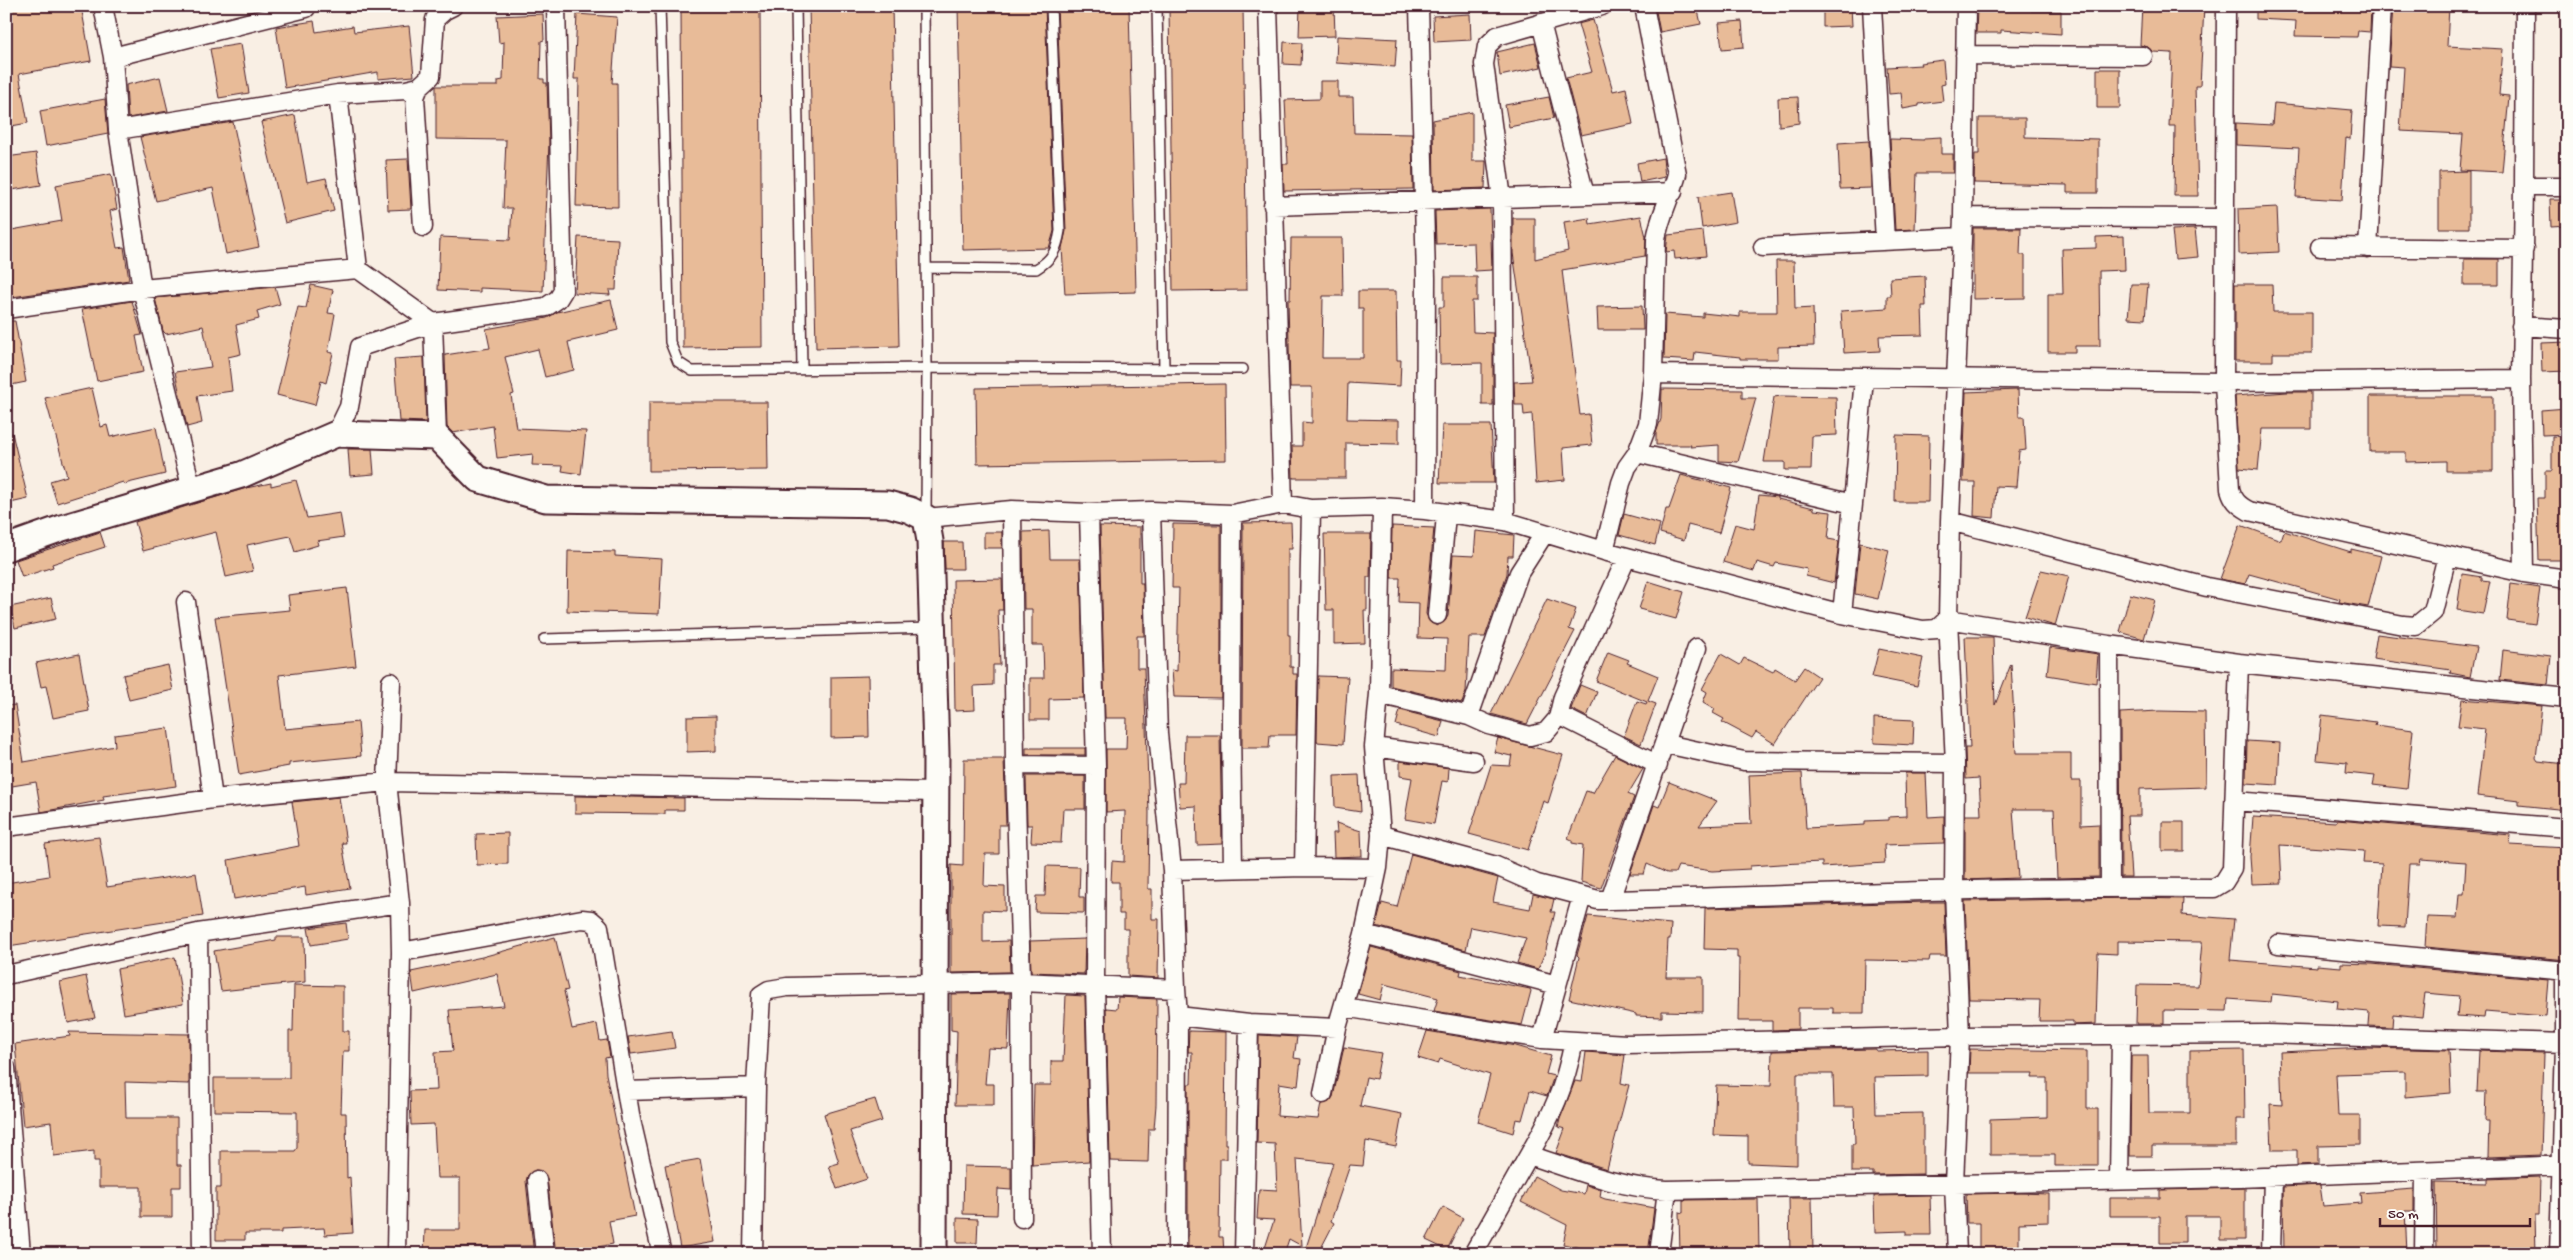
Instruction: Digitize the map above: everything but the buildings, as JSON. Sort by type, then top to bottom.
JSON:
[{"type":"street","points":[[103,6],[113,57],[118,130],[142,289],[192,490]]},
{"type":"street","points":[[113,57],[306,8],[306,6]]},
{"type":"street","points":[[423,227],[415,97],[419,87],[431,76],[435,19],[453,6]]},
{"type":"street","points":[[336,434],[349,407],[360,347],[433,323],[546,307],[558,298],[563,291],[556,6]]},
{"type":"street","points":[[1268,6],[1283,504]]},
{"type":"street","points":[[1419,6],[1422,201],[1426,278],[1425,510]]},
{"type":"street","points":[[1505,521],[1502,199],[1484,64],[1487,46],[1497,36],[1577,10],[1602,6]]},
{"type":"street","points":[[1604,551],[1621,483],[1627,467],[1637,453],[1648,424],[1653,374],[1656,240],[1658,223],[1673,192],[1677,174],[1675,155],[1644,6]]},
{"type":"street","points":[[1872,6],[1885,241]]},
{"type":"street","points":[[1958,1254],[1954,1184],[1960,1036],[1954,892],[1955,763],[1948,619],[1950,521],[1963,217],[1966,6]]},
{"type":"street","points":[[2226,6],[2223,218],[2224,382],[2230,489],[2233,499],[2241,507],[2249,511],[2447,556],[2567,579]]},
{"type":"street","points":[[2368,248],[2382,6]]},
{"type":"street","points":[[2524,572],[2521,326],[2524,249],[2525,6]]},
{"type":"street","points":[[1541,23],[1585,195]]},
{"type":"street","points":[[1964,55],[2143,56]]},
{"type":"street","points":[[118,130],[338,94],[406,90],[419,87]]},
{"type":"street","points":[[338,94],[358,269]]},
{"type":"street","points":[[2524,186],[2567,186]]},
{"type":"street","points":[[1273,206],[1673,192]]},
{"type":"street","points":[[1963,217],[2223,218]]},
{"type":"street","points":[[1763,247],[1962,238]]},
{"type":"street","points":[[2320,247],[2524,249]]},
{"type":"street","points":[[6,309],[142,289],[358,269],[433,323]]},
{"type":"street","points":[[433,323],[437,437],[478,479],[546,499],[888,504],[910,510],[926,518],[1012,510],[1089,513],[1150,511],[1232,514],[1283,504],[1311,509],[1382,508],[1425,510],[1446,515],[1505,521],[1604,551],[1842,614],[1924,630],[1938,629],[1948,619]]},
{"type":"street","points":[[2521,326],[2567,329]]},
{"type":"street","points":[[1653,374],[1956,380],[2224,382],[2521,379]]},
{"type":"street","points":[[1842,614],[1864,378]]},
{"type":"street","points":[[6,548],[62,528],[241,475],[336,434],[437,437]]},
{"type":"street","points":[[1637,453],[1853,504]]},
{"type":"street","points":[[1323,1094],[1338,1028],[1364,934],[1378,868],[1381,835],[1374,747],[1379,694],[1382,508]]},
{"type":"street","points":[[1304,867],[1311,509]]},
{"type":"street","points":[[1012,510],[1015,765],[1021,982],[1022,1218]]},
{"type":"street","points":[[1150,511],[1158,734],[1172,870],[1178,1016],[1177,1254]]},
{"type":"street","points":[[1089,513],[1096,766],[1095,985],[1102,1254]]},
{"type":"street","points":[[1232,514],[1231,727],[1233,868]]},
{"type":"street","points":[[1437,615],[1446,515]]},
{"type":"street","points":[[926,518],[930,540],[936,792],[934,1254]]},
{"type":"street","points":[[1950,521],[2207,587],[2416,626],[2433,612],[2447,556]]},
{"type":"street","points":[[1469,716],[1519,573],[1544,534]]},
{"type":"street","points":[[1379,694],[1469,716],[1489,725],[1530,736],[1546,732],[1558,718],[1564,697],[1627,557]]},
{"type":"street","points":[[186,602],[213,799]]},
{"type":"street","points":[[1948,619],[2109,645],[2239,663],[2567,698]]},
{"type":"street","points":[[2109,645],[2110,887]]},
{"type":"street","points":[[1610,900],[1666,744],[1697,648]]},
{"type":"street","points":[[1381,835],[1496,866],[1537,884],[1582,896],[1610,900],[2110,887],[2214,888],[2224,882],[2232,869],[2239,663]]},
{"type":"street","points":[[391,682],[387,782],[400,903],[401,952],[396,1254]]},
{"type":"street","points":[[1558,718],[1563,717],[1658,765]]},
{"type":"street","points":[[1666,744],[1744,761],[1955,763]]},
{"type":"street","points":[[1374,747],[1474,761]]},
{"type":"street","points":[[1015,765],[1096,766]]},
{"type":"street","points":[[6,827],[213,799],[387,782],[936,792]]},
{"type":"street","points":[[2235,801],[2567,828]]},
{"type":"street","points":[[1172,870],[1304,867],[1378,868]]},
{"type":"street","points":[[1542,1038],[1582,896]]},
{"type":"street","points":[[6,975],[198,933],[400,903]]},
{"type":"street","points":[[401,952],[573,920],[591,920],[600,927],[626,1091],[662,1254]]},
{"type":"street","points":[[198,933],[202,1254]]},
{"type":"street","points":[[1364,934],[1556,985]]},
{"type":"street","points":[[2278,944],[2566,971],[2564,1165],[2559,1254]]},
{"type":"street","points":[[753,1254],[756,1087],[761,995],[769,990],[787,987],[934,982],[1021,982],[1176,989]]},
{"type":"street","points":[[1344,1007],[1542,1038],[1574,1042],[1627,1044],[1960,1036],[2267,1034],[2565,1043]]},
{"type":"street","points":[[1178,1016],[1249,1024],[1338,1028]]},
{"type":"street","points":[[1244,1254],[1249,1024]]},
{"type":"street","points":[[2119,1180],[2120,1036]]},
{"type":"street","points":[[1473,1254],[1553,1113],[1568,1070],[1574,1042]]},
{"type":"street","points":[[6,1068],[9,1130],[21,1254]]},
{"type":"street","points":[[626,1091],[756,1087]]},
{"type":"street","points":[[1529,1156],[1638,1189],[1667,1190],[2424,1172],[2564,1165]]},
{"type":"street","points":[[2424,1172],[2424,1254]]},
{"type":"street","points":[[2271,1254],[2273,1176]]},
{"type":"street","points":[[537,1180],[545,1254]]},
{"type":"street","points":[[1659,1254],[1667,1190]]},
{"type":"lane","points":[[660,6],[670,342],[678,362],[692,371],[927,368],[1243,369]]},
{"type":"lane","points":[[796,6],[802,369]]},
{"type":"lane","points":[[924,6],[927,268],[926,518]]},
{"type":"lane","points":[[927,268],[1036,269],[1048,262],[1057,249],[1060,231],[1051,6]]},
{"type":"lane","points":[[1157,6],[1164,369]]},
{"type":"lane","points":[[544,639],[932,628]]}]
